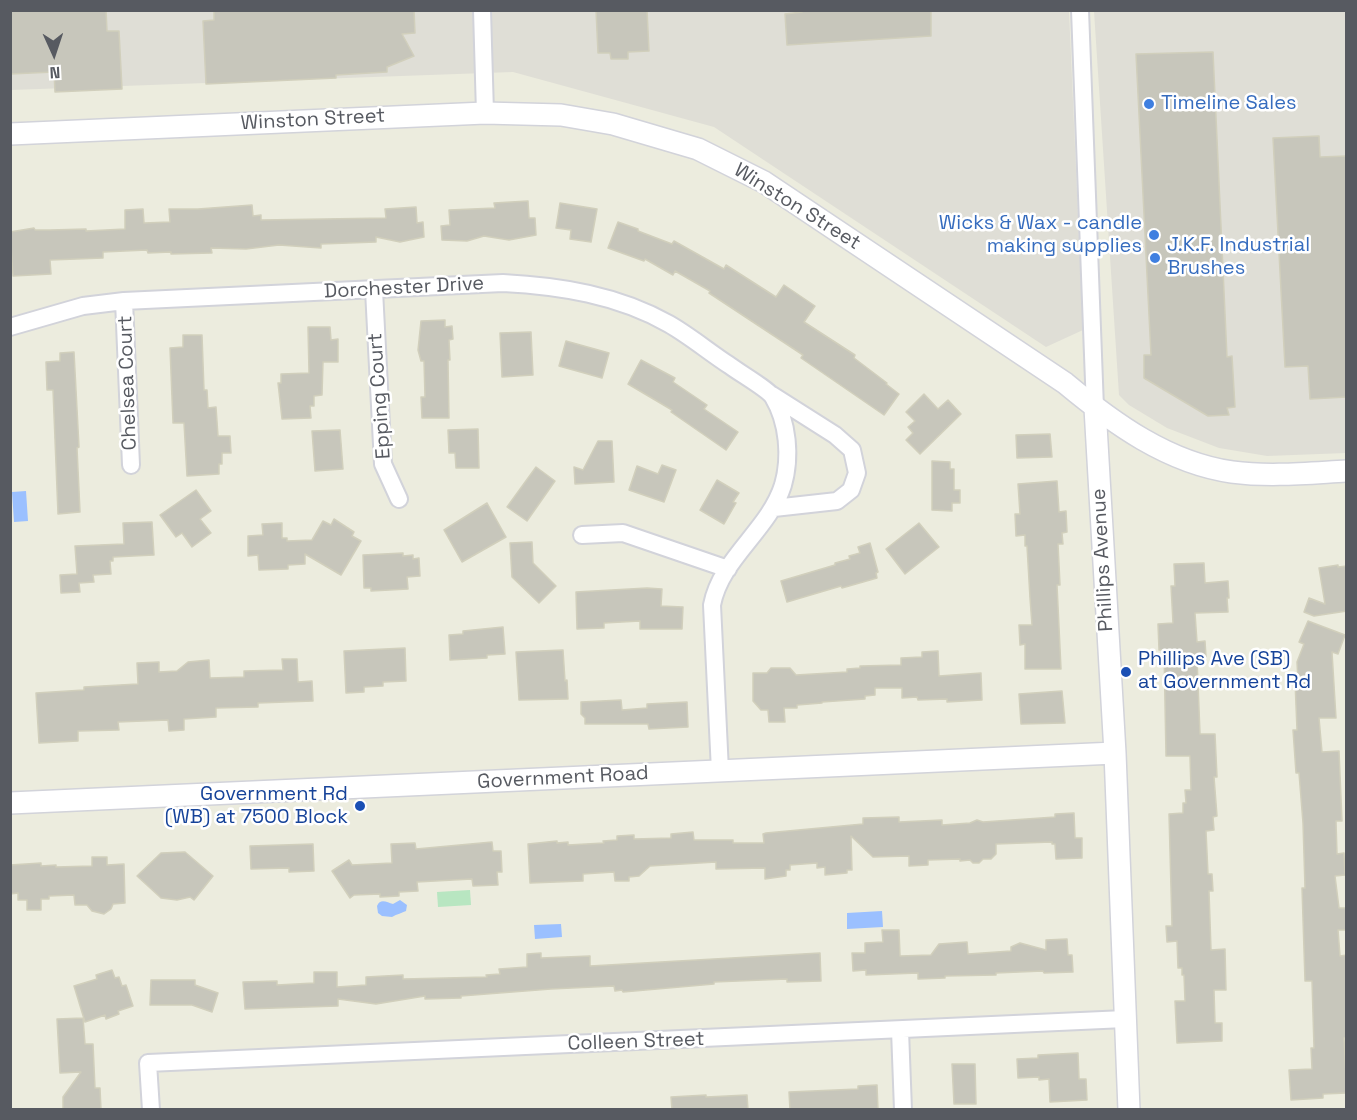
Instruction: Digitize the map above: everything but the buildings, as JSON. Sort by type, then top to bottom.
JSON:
[{"type":"street","points":[[482,10],[485,112]]},
{"type":"street","name":"Phillips Avenue","points":[[1080,10],[1095,408],[1115,753],[1129,1110]]},
{"type":"street","name":"Winston Street","points":[[10,134],[485,112],[561,115],[602,122],[698,149],[764,182],[1065,383],[1095,408],[1147,442],[1203,465],[1231,472],[1274,475],[1347,471]]},
{"type":"street","name":"Dorchester Drive","points":[[10,327],[83,306],[124,301],[503,283],[551,286],[595,295],[632,307],[669,324],[772,395],[836,435],[852,450],[857,473],[851,490],[837,501],[774,508]]},
{"type":"street","name":"Epping Court","points":[[374,290],[383,464],[399,499]]},
{"type":"street","name":"Chelsea Court","points":[[124,301],[131,465]]},
{"type":"street","points":[[720,771],[712,605],[715,591],[728,569],[774,508],[783,484],[788,459],[785,429],[772,395]]},
{"type":"street","points":[[582,535],[623,533],[728,569]]},
{"type":"street","name":"Government Road","points":[[10,803],[1115,753]]},
{"type":"street","name":"Colleen Street","points":[[151,1110],[148,1064],[1125,1019]]},
{"type":"street","points":[[900,1030],[903,1110]]},
{"type":"shaded area","points":[[10,11],[1069,11],[1083,330],[1046,347],[714,127],[513,72],[11,90]]},
{"type":"shaded area","points":[[1094,11],[1346,11],[1346,453],[1267,456],[1219,448],[1167,428],[1129,405],[1119,395]]},
{"type":"green space","points":[[470,890],[471,905],[438,907],[437,892]]},
{"type":"water","points":[[26,491],[28,521],[14,522],[12,492]]},
{"type":"water","points":[[400,900],[407,905],[406,911],[392,917],[378,913],[377,906],[380,902],[393,904]]},
{"type":"water","points":[[882,911],[883,927],[847,929],[847,913]]},
{"type":"water","points":[[561,924],[562,937],[535,939],[534,925]]},
{"type":"place","name":"Timeline Sales","points":[[1149,104]]},
{"type":"place","name":"Wicks & Wax - candle making supplies","points":[[1154,235]]},
{"type":"place","name":"J.K.F. Industrial Brushes","points":[[1155,258]]},
{"type":"place","name":"Phillips Ave (SB) at Government Rd","points":[[1126,672]]},
{"type":"place","name":"Government Rd (WB) at 7500 Block","points":[[360,806]]}]
